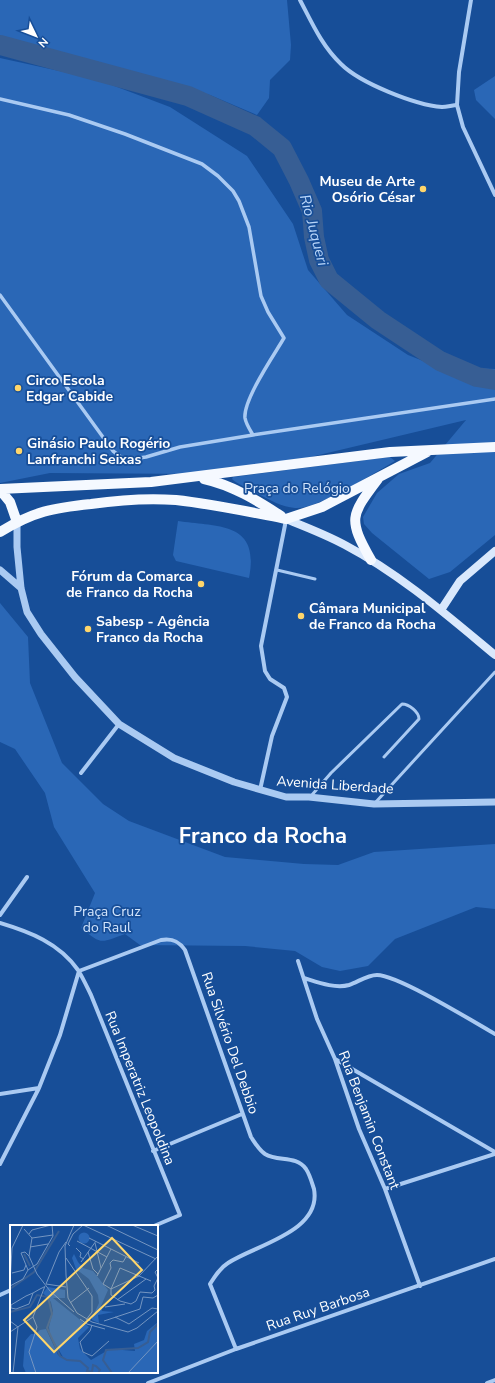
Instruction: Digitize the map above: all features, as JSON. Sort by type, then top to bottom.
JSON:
[{"type":"main road","points":[[17,522],[10,502],[0,490],[11,488],[103,486],[198,478],[390,452],[495,447]]},
{"type":"main road","points":[[0,532],[35,513],[55,508],[145,500],[175,500],[205,504],[286,519],[322,507],[429,451]]},
{"type":"main road","points":[[371,560],[354,526],[355,516],[358,506],[380,477]]},
{"type":"main road","points":[[198,478],[214,481],[241,492],[286,519],[345,545],[371,560],[441,610],[495,655]]},
{"type":"main road","points":[[441,610],[460,581],[495,551]]},
{"type":"street","points":[[300,0],[323,43],[341,65],[353,74],[393,93],[417,101],[442,107],[457,105]]},
{"type":"street","points":[[471,0],[459,72],[457,105],[463,127],[495,195]]},
{"type":"street","points":[[0,100],[69,115],[164,148],[202,164],[233,191],[240,201],[249,227],[261,296],[268,312],[284,338],[256,386],[246,410],[246,423],[253,435]]},
{"type":"street","points":[[0,295],[113,451],[126,460],[146,457],[180,447],[495,399]]},
{"type":"street","points":[[260,790],[272,736],[287,697],[284,688],[270,679],[265,671],[261,646],[286,519]]},
{"type":"street","name":"Avenida Liberdade","points":[[17,522],[17,547],[21,588],[27,612],[41,634],[75,677],[119,724],[174,758],[260,790],[286,797],[309,797],[374,804],[495,802]]},
{"type":"street","points":[[0,570],[21,588]]},
{"type":"street","points":[[81,773],[119,724]]},
{"type":"street","points":[[0,915],[28,877]]},
{"type":"street","name":"Rua Imperatriz Leopoldina","points":[[0,923],[30,932],[49,942],[66,955],[79,971],[94,1002],[180,1215],[156,1225]]},
{"type":"street","name":"Rua Silvério Del Debbio","points":[[79,971],[161,940],[174,940],[182,945],[251,1137],[260,1150],[271,1157],[295,1160],[307,1170],[313,1184],[315,1198],[312,1210],[305,1221],[289,1233],[227,1264],[217,1272],[210,1284],[236,1349]]},
{"type":"street","name":"Rua Benjamin Constant","points":[[298,961],[317,1019],[335,1059],[359,1129],[385,1189],[420,1286]]},
{"type":"street","points":[[0,1164],[39,1088],[60,1035],[79,971]]},
{"type":"street","points":[[304,978],[327,984],[343,986],[372,975],[385,976],[429,997],[495,1034]]},
{"type":"street","points":[[335,1059],[495,1153]]},
{"type":"street","points":[[0,1094],[39,1088]]},
{"type":"street","points":[[154,1151],[242,1114]]},
{"type":"street","points":[[385,1189],[495,1153]]},
{"type":"street","name":"Rua Ruy Barbosa","points":[[148,1383],[236,1349],[495,1259]]},
{"type":"street","points":[[0,1295],[10,1290]]},
{"type":"street","points":[[487,1383],[495,1380]]},
{"type":"lane","points":[[277,570],[315,579]]},
{"type":"lane","points":[[374,804],[495,672]]},
{"type":"lane","points":[[309,797],[331,773],[402,704],[405,704],[417,713],[419,719],[384,757]]},
{"type":"green space","points":[[0,0],[287,0],[291,45],[290,60],[270,80],[269,98],[257,115],[210,95],[0,41]]},
{"type":"green space","points":[[0,58],[96,79],[170,107],[247,156],[293,224],[308,270],[347,315],[408,355],[436,366],[495,369],[495,535],[450,572],[429,579],[372,533],[364,524],[363,517],[377,493],[399,474],[430,463],[466,420],[281,464],[203,474],[50,473],[0,483]]},
{"type":"green space","points":[[495,76],[495,119],[476,100],[474,90]]},
{"type":"green space","name":"Praça do Relógio","points":[[390,457],[395,461],[345,490],[305,507],[295,508],[281,505],[267,499],[232,479],[233,477]]},
{"type":"green space","points":[[178,521],[222,527],[233,531],[242,537],[248,546],[251,560],[249,578],[176,561],[173,555]]},
{"type":"green space","name":"Praça Cruz do Raul","points":[[0,603],[28,637],[30,683],[62,763],[103,804],[129,821],[225,857],[304,864],[338,865],[374,852],[495,844],[495,909],[476,907],[395,939],[368,966],[340,971],[322,967],[295,951],[245,946],[140,945],[125,934],[106,941],[98,940],[93,937],[81,928],[95,893],[54,827],[45,793],[15,749],[0,742]]},
{"type":"waterway","name":"Rio Juqueri","points":[[0,45],[188,96],[255,126],[282,148],[299,181],[312,211],[314,237],[319,260],[329,280],[378,320],[440,361],[477,377],[495,380]]},
{"type":"place","name":"Museu de Arte Osório César","points":[[423,189]]},
{"type":"place","name":"Circo Escola Edgar Cabide","points":[[18,388]]},
{"type":"place","name":"Ginásio Paulo Rogério Lanfranchi Seixas","points":[[19,451]]},
{"type":"place","name":"Fórum da Comarca de Franco da Rocha","points":[[201,584]]},
{"type":"place","name":"Câmara Municipal de Franco da Rocha","points":[[301,616]]},
{"type":"place","name":"Sabesp - Agência Franco da Rocha","points":[[88,629]]},
{"type":"district","name":"Franco da Rocha","points":[[263,836]]}]
